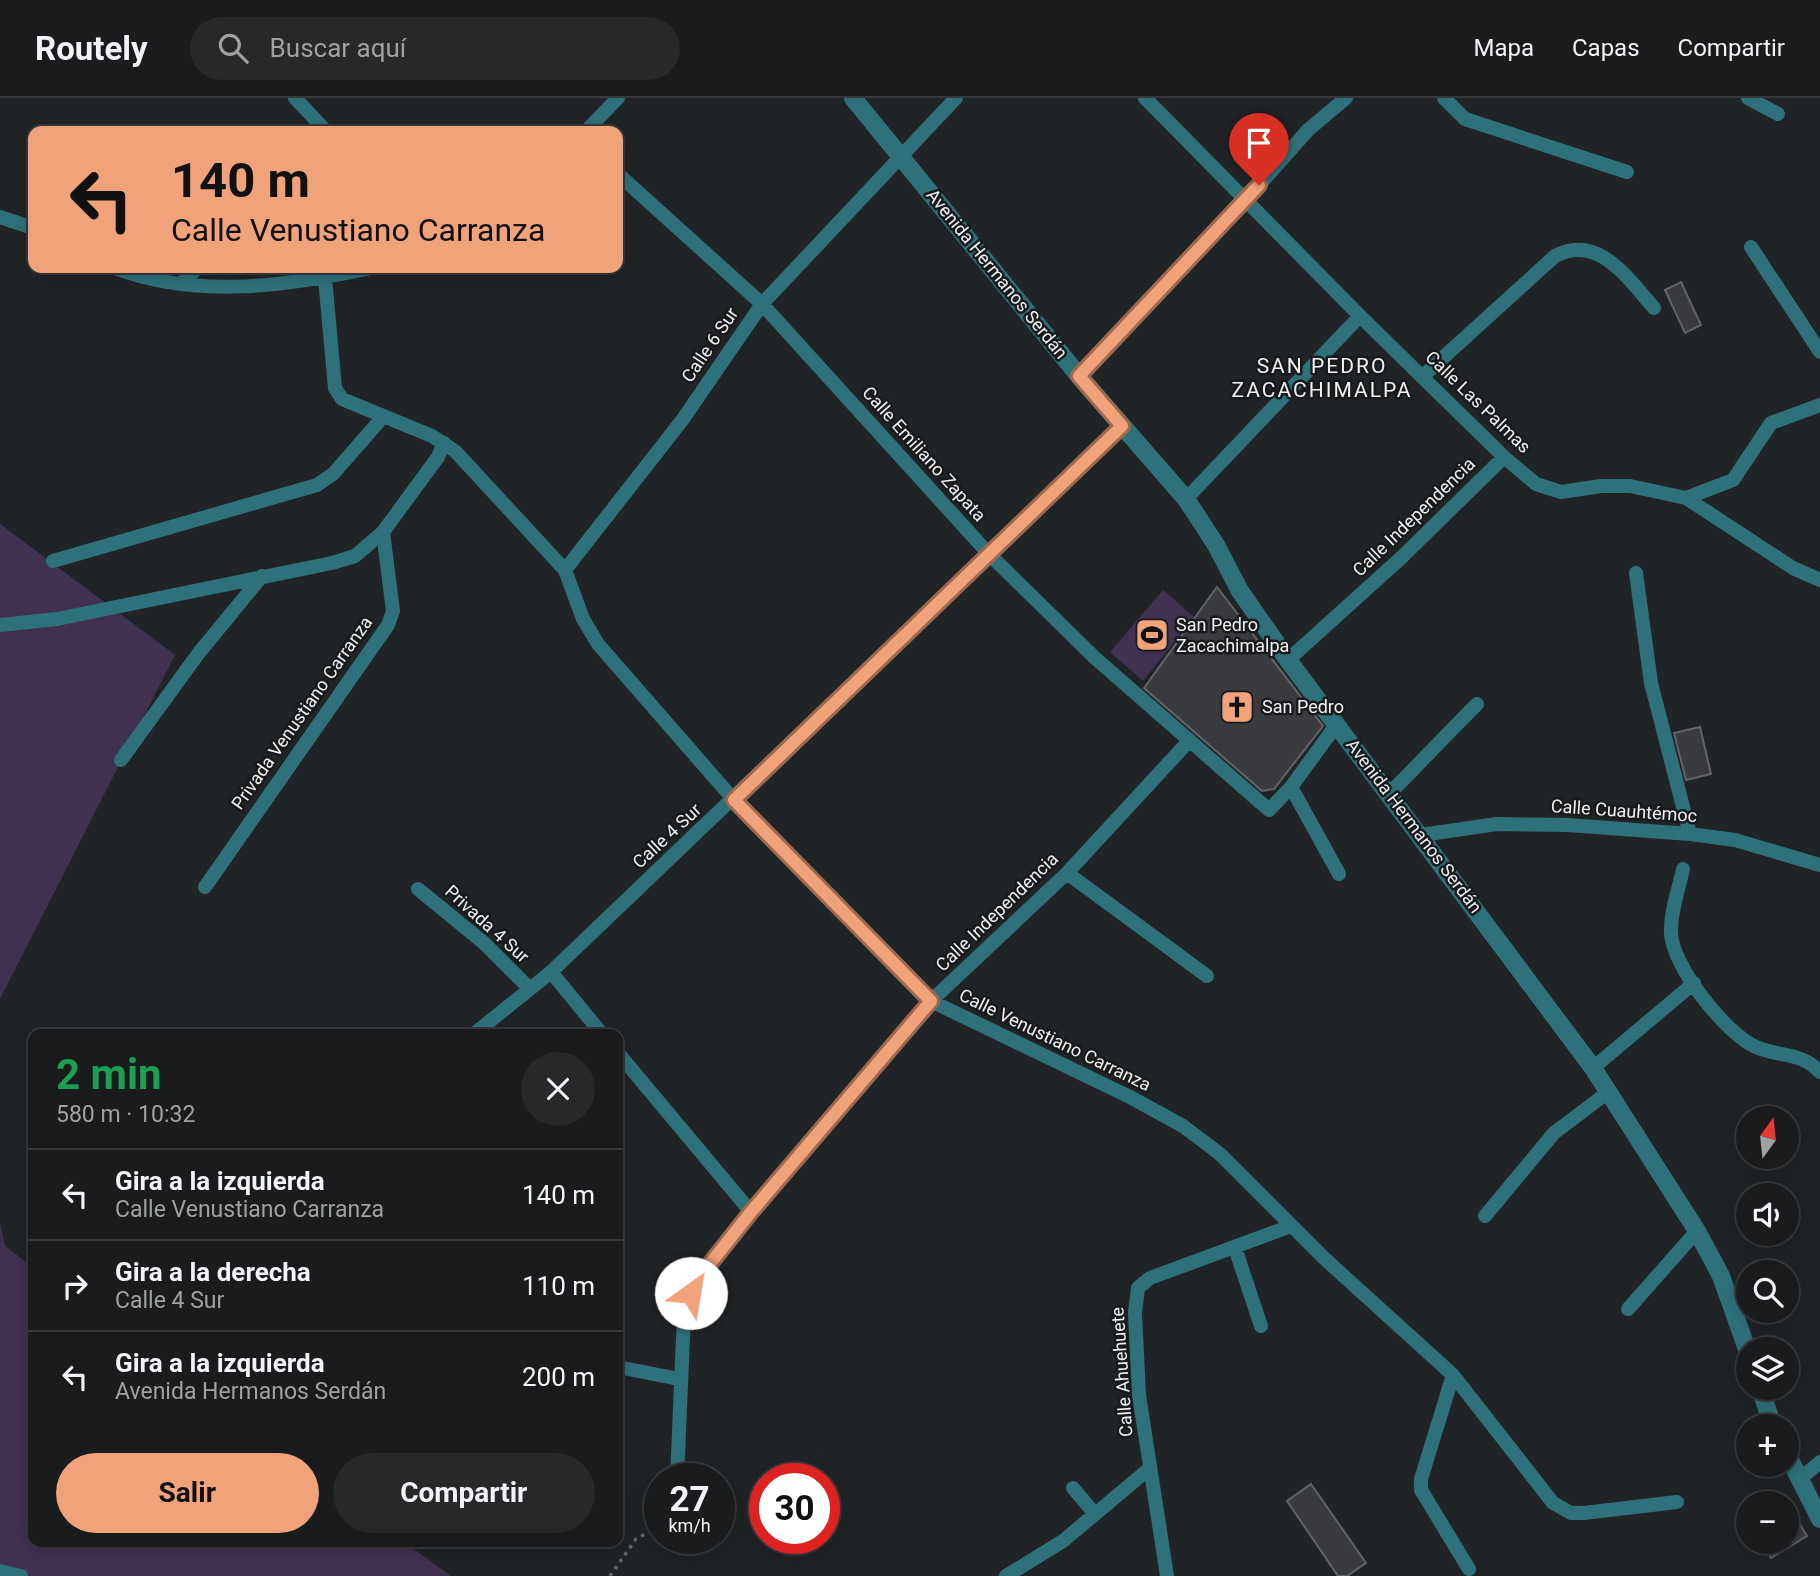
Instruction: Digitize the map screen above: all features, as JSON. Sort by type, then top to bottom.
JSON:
[{"type":"street","points":[[295,98],[321,126]]},
{"type":"street","name":"Avenida Hermanos Serdán","points":[[853,98],[901,153],[1079,376],[1186,499],[1216,545],[1240,592],[1288,660],[1593,1068],[1697,1231],[1729,1294],[1743,1337]]},
{"type":"street","name":"Calle 6 Sur","points":[[565,570],[683,419],[762,304],[901,153],[956,98]]},
{"type":"street","name":"Calle Las Palmas","points":[[1145,98],[1360,316],[1424,375],[1504,457],[1536,484],[1552,491],[1630,486],[1686,498],[1793,568],[1820,580]]},
{"type":"street","points":[[1079,376],[1245,201],[1308,130],[1346,98]]},
{"type":"street","points":[[1444,98],[1465,119],[1627,172]]},
{"type":"street","points":[[1748,98],[1778,114]]},
{"type":"street","points":[[590,126],[611,100]]},
{"type":"street","name":"Calle Emiliano Zapata","points":[[623,179],[762,304],[988,553],[1188,742],[1269,810],[1291,786]]},
{"type":"street","points":[[0,216],[28,227]]},
{"type":"street","points":[[1751,247],[1820,352]]},
{"type":"street","points":[[1424,375],[1565,251],[1586,250],[1606,256],[1654,308]]},
{"type":"street","points":[[136,273],[181,284],[237,286],[324,278],[348,273]]},
{"type":"street","points":[[181,284],[192,273]]},
{"type":"street","name":"Calle Venustiano Carranza","points":[[324,278],[335,388],[348,404],[444,443],[565,570],[589,630],[734,800],[931,1001],[1183,1126],[1220,1154],[1291,1226],[1453,1376],[1541,1487],[1562,1509],[1584,1513],[1677,1502]]},
{"type":"street","points":[[1186,499],[1360,316]]},
{"type":"street","points":[[1686,498],[1733,480],[1771,423],[1820,405]]},
{"type":"street","points":[[53,561],[325,481],[383,417]]},
{"type":"street","name":"Calle 4 Sur","points":[[480,1029],[551,972],[734,800],[1122,426]]},
{"type":"street","points":[[0,625],[57,619],[355,556],[383,532],[438,457],[444,443]]},
{"type":"street","name":"Calle Independencia","points":[[1288,660],[1402,557],[1504,457]]},
{"type":"street","name":"Privada Venustiano Carranza","points":[[205,887],[388,625],[393,611],[383,532]]},
{"type":"street","points":[[1636,573],[1651,683],[1690,834]]},
{"type":"street","points":[[121,760],[198,654],[262,576]]},
{"type":"street","points":[[1390,793],[1477,704]]},
{"type":"street","points":[[1337,724],[1291,786],[1339,874]]},
{"type":"street","name":"Calle Independencia","points":[[679,1463],[681,1442],[679,1380],[684,1314],[691,1293],[702,1274],[751,1212],[931,1001],[1067,873],[1188,742]]},
{"type":"street","name":"Calle Cuauhtémoc","points":[[1421,835],[1497,824],[1568,825],[1690,834],[1735,840],[1820,865]]},
{"type":"street","points":[[1683,869],[1671,933],[1674,947],[1694,984],[1722,1020],[1754,1046],[1801,1057],[1820,1072]]},
{"type":"street","points":[[1067,873],[1207,976]]},
{"type":"street","name":"Privada 4 Sur","points":[[418,889],[484,943],[530,989]]},
{"type":"street","points":[[551,972],[598,1029]]},
{"type":"street","points":[[1593,1068],[1694,984]]},
{"type":"street","points":[[623,1059],[751,1212]]},
{"type":"street","points":[[1485,1216],[1554,1133],[1607,1093]]},
{"type":"street","name":"Calle Ahuehuete","points":[[1167,1576],[1139,1395],[1135,1313],[1138,1288],[1150,1278],[1291,1226]]},
{"type":"street","points":[[1628,1309],[1697,1231]]},
{"type":"street","points":[[1236,1248],[1261,1326]]},
{"type":"street","points":[[623,1368],[679,1380]]},
{"type":"street","points":[[1453,1376],[1421,1479],[1421,1490],[1469,1569]]},
{"type":"street","points":[[1820,1462],[1799,1479],[1820,1519]]},
{"type":"street","points":[[1006,1576],[1063,1541],[1150,1468]]},
{"type":"street","points":[[1073,1488],[1095,1514]]},
{"type":"street","points":[[0,1571],[21,1576]]},
{"type":"path","points":[[610,1576],[636,1539],[644,1535]]},
{"type":"shaded area","points":[[0,524],[175,655],[0,999]]},
{"type":"shaded area","name":"San Pedro Zacachimalpa","points":[[1163,590],[1194,617],[1143,681],[1110,652]]},
{"type":"shaded area","points":[[0,1223],[5,1246],[28,1263],[28,1547],[411,1547],[451,1576],[0,1576]]},
{"type":"building","points":[[1681,282],[1701,325],[1685,333],[1665,290]]},
{"type":"building","name":"San Pedro","points":[[1217,587],[1323,726],[1274,789],[1262,791],[1144,688]]},
{"type":"building","points":[[1700,727],[1711,774],[1686,780],[1674,733]]},
{"type":"building","points":[[1311,1484],[1366,1563],[1347,1576],[1338,1576],[1287,1501]]},
{"type":"building","points":[[1799,1523],[1807,1536],[1799,1541]]},
{"type":"place","name":"San Pedro Zacachimalpa","points":[[1152,635]]},
{"type":"place","name":"San Pedro","points":[[1237,707]]},
{"type":"district","name":"SAN PEDRO ZACACHIMALPA","points":[[1322,378]]},
{"type":"route","points":[[691,1293],[719,1251],[751,1212],[931,1001],[734,800],[1122,426],[1079,376],[1259,185]]}]
